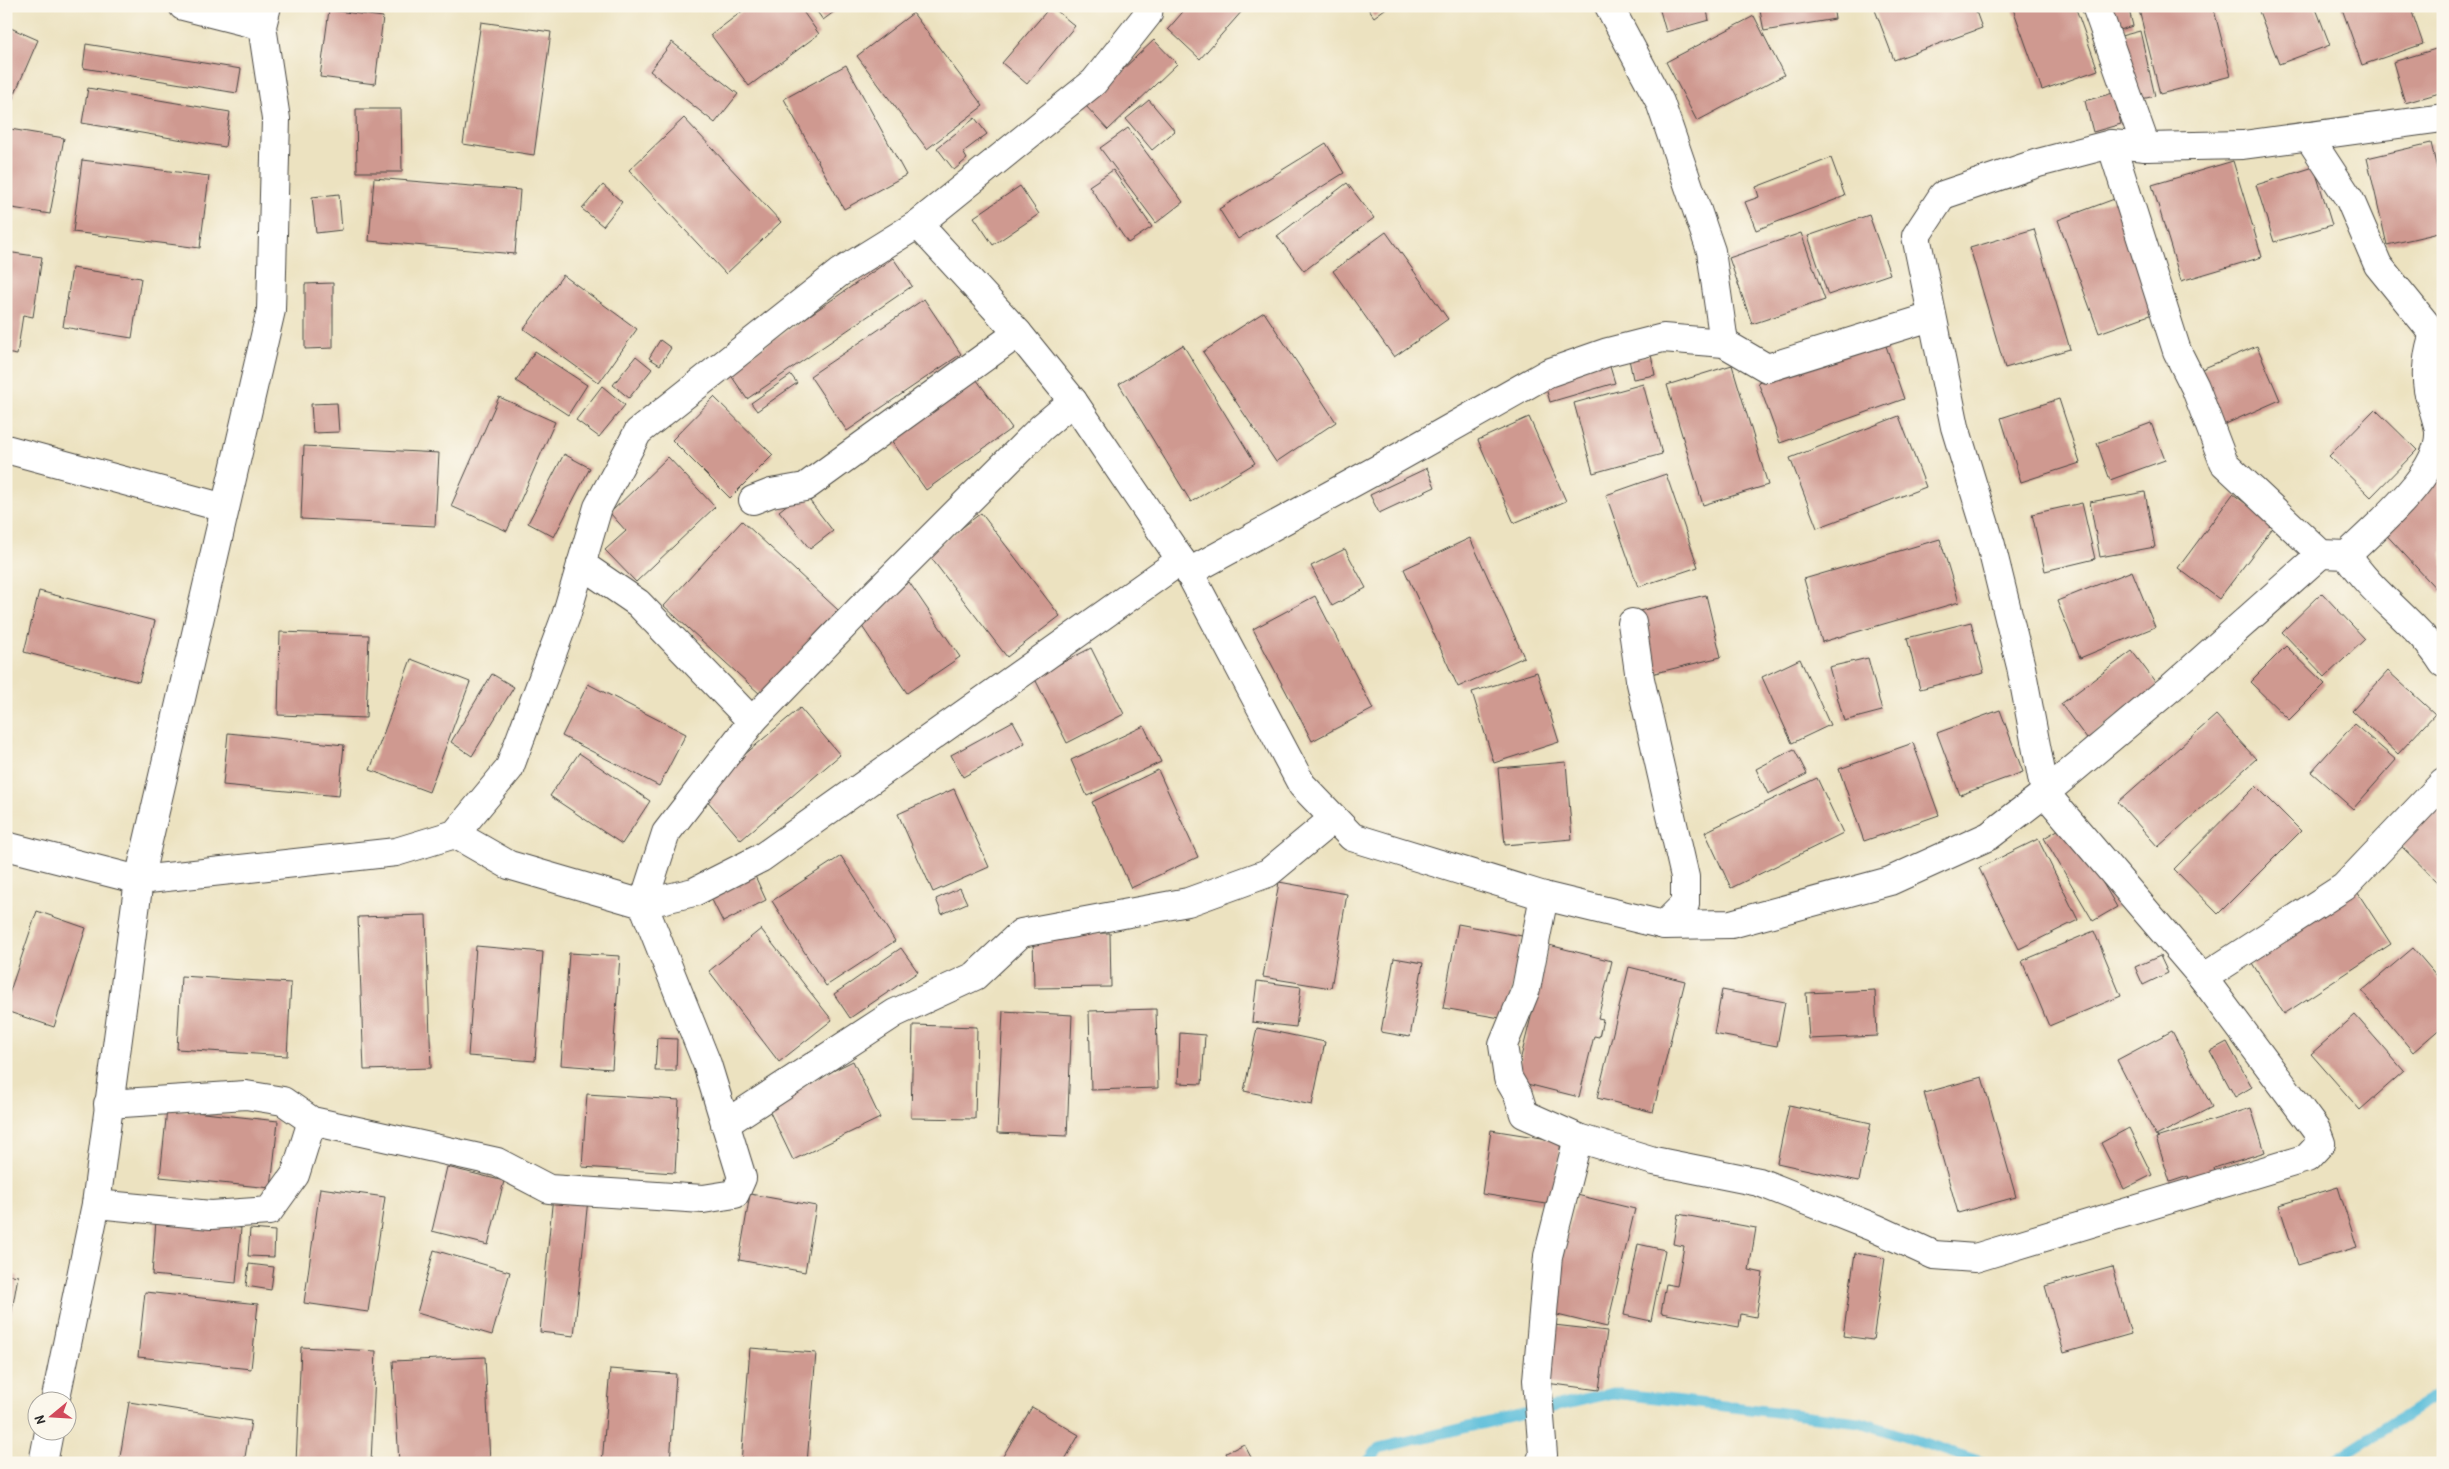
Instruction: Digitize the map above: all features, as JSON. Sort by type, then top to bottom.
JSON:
[{"type":"street","points":[[57,1392],[96,1204],[139,880],[271,310],[276,119],[264,16],[184,6]]},
{"type":"street","points":[[1609,6],[1660,102],[1711,250],[1724,343]]},
{"type":"street","points":[[2096,6],[2146,147]]},
{"type":"street","points":[[6,846],[139,880],[396,852],[455,834],[509,769],[566,616],[598,507],[638,432],[839,273],[918,224],[1094,82],[1152,9]]},
{"type":"street","points":[[1544,896],[1526,989],[1503,1045],[1508,1078],[1518,1096],[1524,1114],[1578,1138],[1654,1161],[1759,1182],[1875,1228],[1934,1255],[1975,1258],[2289,1165],[2307,1158],[2321,1143],[2316,1130],[2203,978],[2045,793],[2021,667],[1991,545],[1955,427],[1931,317],[1916,236],[1943,195],[2038,163],[2112,144],[2146,147],[2243,145],[2443,118]]},
{"type":"street","points":[[918,224],[1018,333],[1073,401],[1185,566],[1302,785],[1352,837],[1544,896],[1664,925],[1731,924],[1890,881],[1988,836],[2045,793],[2174,685],[2412,492],[2438,449],[2438,431],[2428,388],[2429,348],[2438,332],[2378,265],[2350,200],[2308,136]]},
{"type":"street","points":[[2112,144],[2178,351],[2224,463],[2360,574],[2430,643],[2443,663]]},
{"type":"street","points":[[455,834],[509,865],[643,904],[694,892],[761,858],[1185,566],[1548,373],[1608,352],[1663,338],[1724,343],[1767,368],[1931,317]]},
{"type":"street","points":[[753,500],[771,493],[805,487],[1018,333]]},
{"type":"street","points":[[108,1104],[246,1095],[284,1101],[312,1121],[497,1162],[549,1189],[703,1199],[735,1194],[742,1178],[707,1064],[643,904],[666,833],[754,719],[887,582],[1041,428],[1073,401]]},
{"type":"street","points":[[6,449],[225,508]]},
{"type":"street","points":[[582,564],[638,603],[743,712],[754,719]]},
{"type":"street","points":[[1632,623],[1640,679],[1685,877],[1685,904],[1664,925]]},
{"type":"street","points":[[2203,978],[2344,887],[2443,783]]},
{"type":"street","points":[[725,1124],[895,1013],[975,976],[1020,933],[1188,902],[1268,874],[1333,819]]},
{"type":"street","points":[[96,1204],[211,1215],[269,1211],[295,1175],[312,1121]]},
{"type":"street","points":[[1540,1463],[1543,1456],[1537,1380],[1548,1256],[1578,1138]]},
{"type":"street","points":[[43,1463],[47,1442]]},
{"type":"building","points":[[749,6],[799,6],[819,34],[749,86],[711,35]]},
{"type":"building","points":[[813,6],[842,6],[823,20]]},
{"type":"building","points":[[1051,6],[1075,26],[1027,84],[1002,63]]},
{"type":"building","points":[[1188,6],[1238,6],[1243,10],[1200,59],[1168,29]]},
{"type":"building","points":[[1366,6],[1389,6],[1374,17]]},
{"type":"building","points":[[1706,6],[1709,20],[1666,32],[1659,7]]},
{"type":"building","points":[[1759,6],[1833,6],[1835,19],[1764,31]]},
{"type":"building","points":[[1885,6],[1974,6],[1982,28],[1894,60],[1875,10]]},
{"type":"building","points":[[2012,6],[2075,6],[2098,70],[2042,90]]},
{"type":"building","points":[[2108,6],[2128,6],[2133,26],[2115,31]]},
{"type":"building","points":[[2138,6],[2213,6],[2231,76],[2160,94]]},
{"type":"building","points":[[2257,6],[2315,6],[2330,45],[2279,64]]},
{"type":"building","points":[[2341,6],[2410,6],[2423,44],[2362,65]]},
{"type":"building","points":[[329,10],[383,17],[375,84],[320,77]]},
{"type":"building","points":[[913,13],[983,106],[927,149],[857,56]]},
{"type":"building","points":[[1754,16],[1784,75],[1697,121],[1666,62]]},
{"type":"building","points":[[481,22],[551,32],[534,155],[463,144]]},
{"type":"building","points":[[6,26],[38,40],[6,114]]},
{"type":"building","points":[[2140,31],[2155,96],[2133,101],[2117,37]]},
{"type":"building","points":[[1154,40],[1177,64],[1108,130],[1085,105]]},
{"type":"building","points":[[672,42],[738,94],[715,123],[650,71]]},
{"type":"building","points":[[86,44],[241,69],[237,93],[83,68]]},
{"type":"building","points":[[2439,48],[2443,61],[2443,92],[2405,103],[2393,62]]},
{"type":"building","points":[[846,65],[906,175],[844,209],[784,99]]},
{"type":"building","points":[[88,88],[230,112],[225,147],[82,123]]},
{"type":"building","points":[[2113,93],[2121,124],[2093,132],[2085,101]]},
{"type":"building","points":[[1149,100],[1175,131],[1152,150],[1126,119]]},
{"type":"building","points":[[356,109],[401,109],[402,172],[357,172]]},
{"type":"building","points":[[684,118],[781,222],[726,274],[629,170]]},
{"type":"building","points":[[975,118],[987,134],[963,152],[967,159],[954,170],[937,148]]},
{"type":"building","points":[[1128,128],[1183,202],[1156,223],[1100,148]]},
{"type":"building","points":[[10,129],[64,138],[50,214],[6,207],[6,155]]},
{"type":"building","points":[[1326,143],[1344,173],[1238,239],[1219,209]]},
{"type":"building","points":[[2431,143],[2443,194],[2443,232],[2387,245],[2367,158]]},
{"type":"building","points":[[1831,158],[1845,196],[1756,230],[1745,202],[1759,197],[1756,187]]},
{"type":"building","points":[[82,160],[209,176],[200,248],[73,232]]},
{"type":"building","points":[[2233,161],[2262,257],[2181,281],[2152,185]]},
{"type":"building","points":[[2314,167],[2332,225],[2274,242],[2256,185]]},
{"type":"building","points":[[1113,170],[1152,227],[1128,243],[1089,186]]},
{"type":"building","points":[[374,178],[520,190],[515,254],[369,241]]},
{"type":"building","points":[[1347,183],[1374,218],[1304,271],[1277,236]]},
{"type":"building","points":[[603,185],[622,202],[603,226],[582,209]]},
{"type":"building","points":[[1020,186],[1039,214],[993,245],[974,217]]},
{"type":"building","points":[[339,194],[342,230],[316,233],[312,197]]},
{"type":"building","points":[[2117,198],[2158,312],[2099,333],[2058,220]]},
{"type":"building","points":[[1869,215],[1890,274],[1828,295],[1808,236]]},
{"type":"building","points":[[2034,229],[2070,349],[2005,368],[1970,248]]},
{"type":"building","points":[[1386,232],[1448,319],[1394,357],[1333,271]]},
{"type":"building","points":[[1801,233],[1825,300],[1752,324],[1729,258]]},
{"type":"building","points":[[6,252],[42,257],[33,317],[23,315],[17,355],[6,353]]},
{"type":"building","points":[[893,258],[912,286],[747,399],[728,371]]},
{"type":"building","points":[[72,268],[141,278],[132,338],[63,327]]},
{"type":"building","points":[[563,275],[637,329],[599,383],[524,329]]},
{"type":"building","points":[[333,283],[333,348],[305,349],[305,284]]},
{"type":"building","points":[[924,299],[961,354],[847,431],[810,376]]},
{"type":"building","points":[[1264,312],[1336,422],[1276,462],[1203,352]]},
{"type":"building","points":[[1883,337],[1904,399],[1780,443],[1758,382]]},
{"type":"building","points":[[660,340],[671,348],[660,365],[649,358]]},
{"type":"building","points":[[1183,345],[1255,463],[1191,502],[1119,384]]},
{"type":"building","points":[[2257,346],[2280,400],[2221,426],[2197,371]]},
{"type":"building","points":[[535,351],[587,385],[568,415],[516,381]]},
{"type":"building","points":[[1651,355],[1655,375],[1633,379],[1629,359]]},
{"type":"building","points":[[636,356],[652,369],[629,398],[613,385]]},
{"type":"building","points":[[1608,360],[1615,383],[1550,402],[1543,378]]},
{"type":"building","points":[[1732,365],[1768,485],[1703,505],[1667,385]]},
{"type":"building","points":[[791,375],[797,383],[757,411],[751,403]]},
{"type":"building","points":[[974,376],[1012,428],[926,490],[889,437]]},
{"type":"building","points":[[1643,384],[1662,454],[1593,473],[1574,403]]},
{"type":"building","points":[[602,386],[625,405],[599,437],[576,420]]},
{"type":"building","points":[[499,397],[555,422],[507,531],[451,506]]},
{"type":"building","points":[[714,397],[773,455],[730,498],[672,440]]},
{"type":"building","points":[[2059,399],[2080,463],[2021,482],[2001,418]]},
{"type":"building","points":[[337,403],[339,432],[313,433],[311,404]]},
{"type":"building","points":[[2375,409],[2417,450],[2371,497],[2329,456]]},
{"type":"building","points":[[1899,416],[1926,487],[1817,528],[1790,458]]},
{"type":"building","points":[[1529,417],[1566,501],[1514,523],[1478,440]]},
{"type":"building","points":[[2151,423],[2165,460],[2110,480],[2097,443]]},
{"type":"building","points":[[304,446],[439,453],[435,526],[301,519]]},
{"type":"building","points":[[564,454],[590,468],[554,537],[528,523]]},
{"type":"building","points":[[668,457],[715,507],[636,582],[605,550],[626,531],[610,513]]},
{"type":"building","points":[[1427,468],[1435,487],[1379,513],[1370,495]]},
{"type":"building","points":[[1666,474],[1698,567],[1638,587],[1606,495]]},
{"type":"building","points":[[2438,475],[2443,480],[2443,591],[2440,593],[2380,528]]},
{"type":"building","points":[[803,492],[833,531],[810,549],[779,511]]},
{"type":"building","points":[[2145,492],[2155,547],[2100,557],[2090,502]]},
{"type":"building","points":[[2233,494],[2275,525],[2219,599],[2178,568]]},
{"type":"building","points":[[2082,503],[2095,559],[2045,571],[2032,514]]},
{"type":"building","points":[[981,513],[1060,616],[1007,657],[928,554]]},
{"type":"building","points":[[742,521],[838,610],[761,695],[664,606]]},
{"type":"building","points":[[1470,538],[1524,657],[1458,687],[1404,569]]},
{"type":"building","points":[[1940,539],[1959,602],[1822,642],[1804,579]]},
{"type":"building","points":[[1345,549],[1366,588],[1332,606],[1311,566]]},
{"type":"building","points":[[2132,571],[2155,627],[2080,658],[2057,601]]},
{"type":"building","points":[[909,582],[960,657],[907,693],[857,619]]},
{"type":"building","points":[[39,591],[155,621],[139,682],[24,652]]},
{"type":"building","points":[[2322,593],[2365,639],[2325,677],[2282,632]]},
{"type":"building","points":[[1706,595],[1721,657],[1651,674],[1635,612]]},
{"type":"building","points":[[1315,596],[1373,709],[1312,741],[1253,629]]},
{"type":"building","points":[[1971,622],[1984,673],[1920,689],[1907,638]]},
{"type":"building","points":[[280,632],[369,635],[366,718],[278,715]]},
{"type":"building","points":[[2286,646],[2325,684],[2289,720],[2250,682]]},
{"type":"building","points":[[1091,648],[1124,714],[1067,743],[1034,677]]},
{"type":"building","points":[[2132,651],[2159,687],[2087,739],[2061,704]]},
{"type":"building","points":[[1868,658],[1882,711],[1844,721],[1829,667]]},
{"type":"building","points":[[411,659],[470,682],[429,792],[370,770]]},
{"type":"building","points":[[1800,659],[1830,725],[1792,743],[1762,677]]},
{"type":"building","points":[[2388,671],[2435,714],[2398,754],[2352,711]]},
{"type":"building","points":[[1537,672],[1559,742],[1494,763],[1472,692]]},
{"type":"building","points":[[492,674],[514,687],[472,756],[451,742]]},
{"type":"building","points":[[588,684],[686,734],[659,786],[562,736]]},
{"type":"building","points":[[800,708],[840,755],[741,840],[700,792]]},
{"type":"building","points":[[2000,710],[2023,772],[1960,795],[1937,733]]},
{"type":"building","points":[[2216,715],[2256,759],[2158,847],[2118,802]]},
{"type":"building","points":[[1013,721],[1025,743],[963,777],[951,755]]},
{"type":"building","points":[[2354,724],[2396,760],[2353,809],[2311,772]]},
{"type":"building","points":[[1144,726],[1161,762],[1087,796],[1071,760]]},
{"type":"building","points":[[228,733],[344,745],[339,796],[223,785]]},
{"type":"building","points":[[1913,743],[1939,815],[1864,841],[1839,769]]},
{"type":"building","points":[[1794,749],[1807,774],[1768,794],[1756,769]]},
{"type":"building","points":[[579,753],[650,801],[622,844],[550,796]]},
{"type":"building","points":[[1566,762],[1572,839],[1505,845],[1498,768]]},
{"type":"building","points":[[1158,770],[1198,857],[1131,888],[1092,802]]},
{"type":"building","points":[[1817,778],[1843,833],[1731,888],[1705,832]]},
{"type":"building","points":[[2256,786],[2301,831],[2218,914],[2174,869]]},
{"type":"building","points":[[954,789],[989,867],[933,892],[898,814]]},
{"type":"building","points":[[2443,795],[2443,887],[2397,842]]},
{"type":"building","points":[[2068,824],[2117,907],[2093,921],[2044,838]]},
{"type":"building","points":[[2038,839],[2078,920],[2019,949],[1979,868]]},
{"type":"building","points":[[841,856],[895,941],[826,986],[772,901]]},
{"type":"building","points":[[755,876],[766,900],[723,922],[711,898]]},
{"type":"building","points":[[1279,882],[1347,894],[1331,988],[1263,977]]},
{"type":"building","points":[[2354,887],[2391,944],[2284,1014],[2247,955]]},
{"type":"building","points":[[960,888],[967,903],[942,914],[936,899]]},
{"type":"building","points":[[37,911],[86,928],[54,1027],[6,1011],[6,1003]]},
{"type":"building","points":[[426,915],[431,1068],[364,1070],[358,917]]},
{"type":"building","points":[[1458,924],[1522,936],[1506,1019],[1443,1008]]},
{"type":"building","points":[[761,929],[832,1020],[779,1062],[709,971]]},
{"type":"building","points":[[2094,931],[2121,996],[2049,1026],[2022,961]]},
{"type":"building","points":[[1110,933],[1111,987],[1034,988],[1033,934]]},
{"type":"building","points":[[1549,945],[1612,961],[1598,1018],[1603,1019],[1599,1037],[1594,1036],[1579,1097],[1515,1081]]},
{"type":"building","points":[[476,946],[543,952],[535,1061],[468,1056]]},
{"type":"building","points":[[901,948],[918,972],[850,1018],[834,994]]},
{"type":"building","points":[[2413,948],[2443,983],[2443,1026],[2413,1052],[2362,991]]},
{"type":"building","points":[[569,953],[620,956],[612,1069],[561,1065]]},
{"type":"building","points":[[2160,956],[2168,973],[2143,985],[2135,967]]},
{"type":"building","points":[[1394,958],[1423,963],[1410,1037],[1381,1032]]},
{"type":"building","points":[[1629,967],[1685,981],[1653,1112],[1597,1098]]},
{"type":"building","points":[[181,976],[291,983],[287,1056],[177,1049]]},
{"type":"building","points":[[1257,981],[1301,987],[1296,1027],[1252,1022]]},
{"type":"building","points":[[1722,990],[1785,1002],[1777,1046],[1714,1034]]},
{"type":"building","points":[[1875,990],[1877,1036],[1809,1039],[1806,993]]},
{"type":"building","points":[[1156,1009],[1158,1088],[1091,1090],[1089,1011]]},
{"type":"building","points":[[1003,1011],[1072,1015],[1067,1136],[997,1133]]},
{"type":"building","points":[[2355,1015],[2404,1071],[2360,1110],[2311,1054]]},
{"type":"building","points":[[913,1025],[977,1027],[975,1119],[911,1118]]},
{"type":"building","points":[[1257,1028],[1325,1042],[1312,1105],[1244,1091]]},
{"type":"building","points":[[2172,1031],[2212,1107],[2156,1136],[2117,1060]]},
{"type":"building","points":[[1180,1033],[1205,1035],[1202,1084],[1178,1083]]},
{"type":"building","points":[[657,1038],[677,1039],[676,1071],[655,1071]]},
{"type":"building","points":[[2227,1042],[2252,1087],[2235,1097],[2210,1051]]},
{"type":"building","points":[[853,1061],[880,1118],[793,1160],[766,1104]]},
{"type":"building","points":[[1982,1077],[2016,1197],[1958,1213],[1924,1093]]},
{"type":"building","points":[[587,1094],[679,1100],[675,1173],[582,1167]]},
{"type":"building","points":[[1789,1105],[1871,1123],[1859,1181],[1777,1163]]},
{"type":"building","points":[[2251,1108],[2265,1152],[2214,1168],[2216,1176],[2191,1184],[2188,1176],[2170,1182],[2156,1138]]},
{"type":"building","points":[[167,1109],[278,1121],[271,1188],[160,1177]]},
{"type":"building","points":[[2129,1128],[2152,1175],[2124,1189],[2101,1143]]},
{"type":"building","points":[[1491,1130],[1561,1141],[1553,1205],[1482,1194]]},
{"type":"building","points":[[447,1167],[504,1181],[488,1245],[432,1231]]},
{"type":"building","points":[[2338,1187],[2357,1247],[2298,1265],[2279,1205]]},
{"type":"building","points":[[320,1188],[385,1197],[368,1312],[304,1303]]},
{"type":"building","points":[[750,1194],[816,1206],[805,1272],[739,1260]]},
{"type":"building","points":[[553,1195],[588,1199],[574,1336],[540,1332]]},
{"type":"building","points":[[1577,1195],[1635,1209],[1607,1327],[1549,1313]]},
{"type":"building","points":[[1678,1214],[1756,1228],[1749,1270],[1763,1273],[1756,1317],[1741,1314],[1739,1327],[1661,1313],[1666,1284],[1677,1286],[1684,1246],[1673,1244]]},
{"type":"building","points":[[156,1220],[241,1228],[236,1283],[152,1275]]},
{"type":"building","points":[[250,1229],[275,1231],[274,1257],[248,1256]]},
{"type":"building","points":[[1638,1244],[1665,1250],[1651,1321],[1624,1315]]},
{"type":"building","points":[[434,1250],[510,1272],[492,1335],[417,1313]]},
{"type":"building","points":[[1855,1253],[1885,1258],[1873,1340],[1843,1336]]},
{"type":"building","points":[[249,1264],[274,1267],[271,1290],[246,1286]]},
{"type":"building","points":[[2112,1267],[2131,1334],[2064,1353],[2045,1286]]},
{"type":"building","points":[[6,1274],[18,1276],[7,1339],[6,1339]]},
{"type":"building","points":[[145,1292],[258,1304],[251,1369],[138,1357]]},
{"type":"building","points":[[1554,1325],[1607,1331],[1599,1390],[1546,1383]]},
{"type":"building","points":[[301,1347],[376,1351],[371,1463],[296,1463]]},
{"type":"building","points":[[750,1348],[816,1353],[807,1463],[741,1463]]},
{"type":"building","points":[[485,1357],[490,1463],[399,1463],[393,1361]]},
{"type":"building","points":[[610,1369],[676,1374],[670,1463],[602,1463]]},
{"type":"building","points":[[129,1402],[251,1421],[244,1463],[119,1463]]},
{"type":"building","points":[[1032,1407],[1079,1435],[1063,1463],[999,1463]]},
{"type":"building","points":[[1244,1444],[1254,1463],[1231,1463],[1226,1453]]},
{"type":"waterway","points":[[2331,1463],[2443,1391]]},
{"type":"waterway","points":[[1367,1463],[1379,1448],[1613,1393],[1860,1422],[1984,1463]]}]
